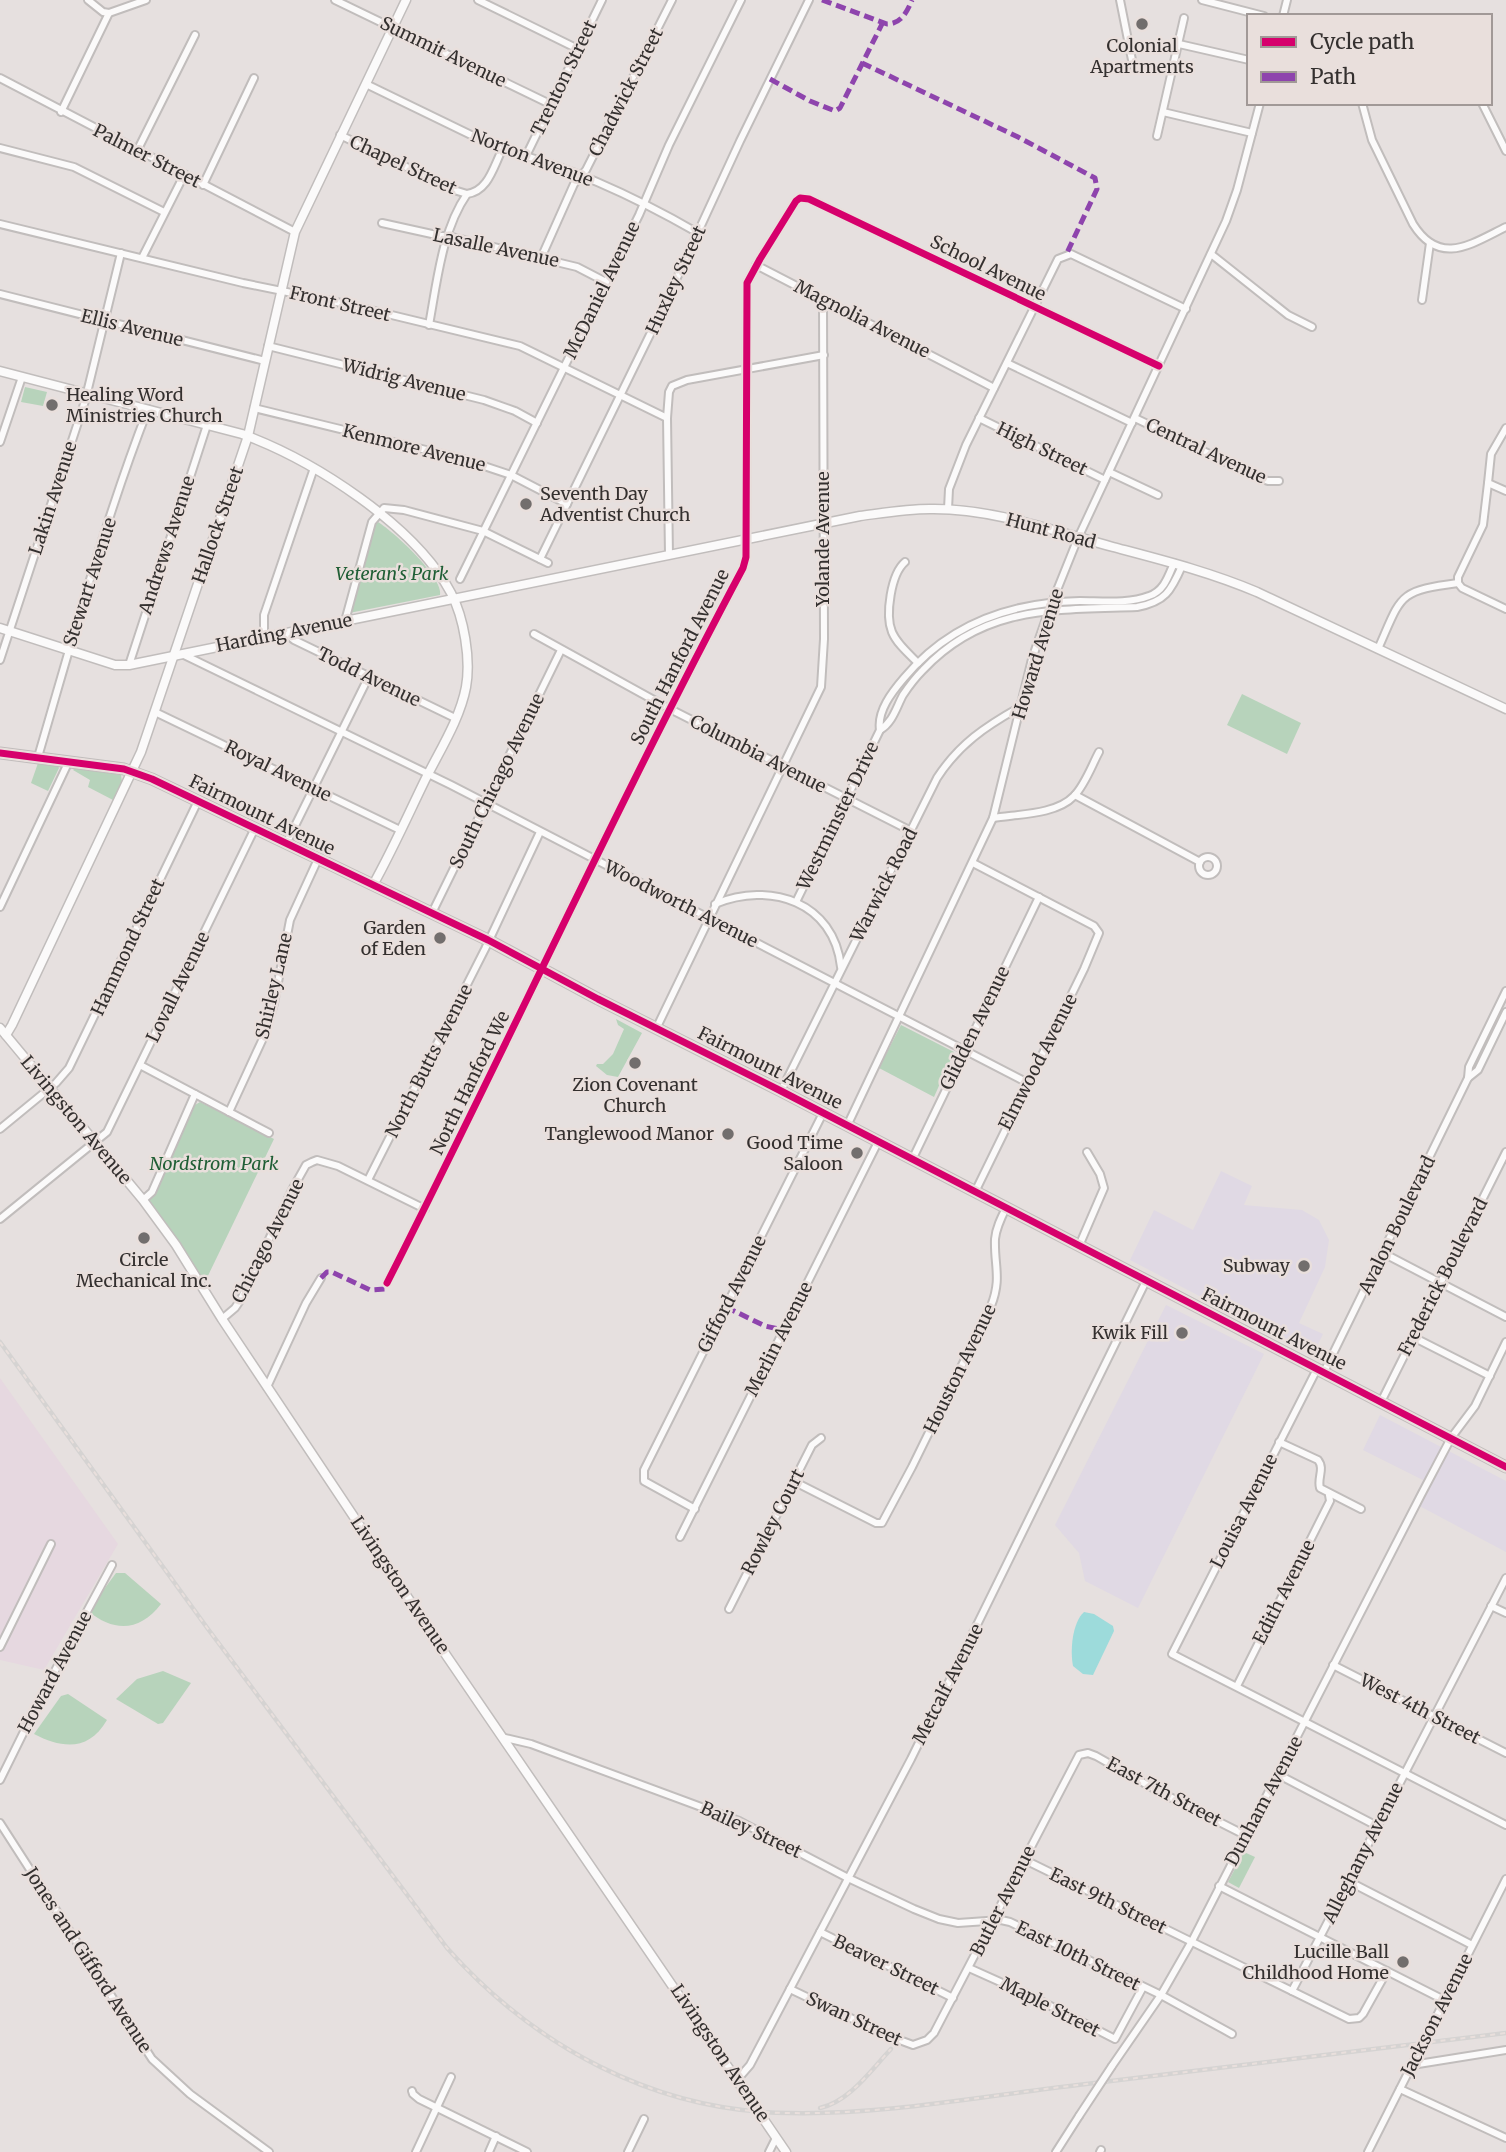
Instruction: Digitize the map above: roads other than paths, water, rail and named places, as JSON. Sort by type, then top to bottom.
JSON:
[{"type":"main road","name":"Fairmount Avenue","points":[[0,753],[134,772],[256,828],[488,940],[1506,1466]]},
{"type":"street","points":[[89,0],[103,12],[109,13],[146,0]]},
{"type":"street","name":"Summit Avenue","points":[[335,0],[550,104]]},
{"type":"street","name":"Hallock Street","points":[[2,1034],[12,1025],[134,772],[178,654],[248,436],[295,232],[406,0]]},
{"type":"street","points":[[478,0],[578,49]]},
{"type":"street","name":"Trenton Street","points":[[526,156],[602,0]]},
{"type":"street","name":"Chadwick Street","points":[[541,258],[574,184],[582,176],[672,0]]},
{"type":"street","name":"McDaniel Avenue","points":[[460,579],[741,0]]},
{"type":"street","name":"Huxley Street","points":[[540,559],[809,0]]},
{"type":"street","points":[[1120,0],[1133,65]]},
{"type":"street","points":[[1202,0],[1256,14]]},
{"type":"street","points":[[61,112],[109,13]]},
{"type":"street","points":[[1157,136],[1184,18]]},
{"type":"street","points":[[137,151],[195,35]]},
{"type":"street","points":[[1179,44],[1247,60]]},
{"type":"street","name":"Palmer Street","points":[[0,78],[295,232]]},
{"type":"street","points":[[204,185],[254,78]]},
{"type":"street","name":"Norton Avenue","points":[[366,84],[502,150],[582,176],[644,204],[698,233]]},
{"type":"street","name":"Howard Avenue","points":[[846,1126],[993,818],[1032,659],[1052,601],[1078,537],[1211,254],[1237,190],[1259,105]]},
{"type":"street","points":[[1363,105],[1372,140],[1419,233],[1430,243],[1450,250],[1458,249],[1506,227]]},
{"type":"street","points":[[1483,105],[1506,151]]},
{"type":"street","points":[[1163,112],[1252,133]]},
{"type":"street","name":"Chapel Street","points":[[340,135],[467,194]]},
{"type":"street","points":[[0,148],[74,167],[164,212]]},
{"type":"street","points":[[429,324],[448,236],[459,205],[467,194],[482,189],[502,150]]},
{"type":"street","points":[[142,258],[184,175]]},
{"type":"street","name":"School Avenue","points":[[756,265],[796,201],[804,197],[1159,366]]},
{"type":"street","name":"Lasalle Avenue","points":[[382,223],[577,267],[606,282]]},
{"type":"street","name":"Front Street","points":[[0,224],[520,346],[667,418]]},
{"type":"street","points":[[1422,300],[1430,243]]},
{"type":"street","name":"Lakin Avenue","points":[[0,660],[4,630],[87,394],[121,253]]},
{"type":"street","points":[[948,509],[948,489],[979,418],[1058,259],[1071,254],[1186,309]]},
{"type":"street","points":[[1211,254],[1288,315],[1312,327]]},
{"type":"street","name":"South Hanford Avenue","points":[[543,970],[670,709],[743,568],[746,539],[747,283],[756,265]]},
{"type":"street","name":"Magnolia Avenue","points":[[756,265],[994,388]]},
{"type":"street","name":"Ellis Avenue","points":[[0,294],[265,361]]},
{"type":"street","name":"Yolande Avenue","points":[[656,1028],[821,687],[824,639],[823,301]]},
{"type":"street","name":"Widrig Avenue","points":[[268,346],[493,402],[537,423]]},
{"type":"street","points":[[669,555],[669,392],[677,382],[824,355]]},
{"type":"street","name":"Central Avenue","points":[[1007,363],[1259,478],[1279,481]]},
{"type":"street","points":[[0,371],[248,436],[314,468],[348,490],[378,513],[431,564],[453,598],[458,612],[467,661],[466,687],[455,718],[373,885]]},
{"type":"street","points":[[0,442],[22,377]]},
{"type":"street","name":"Kenmore Avenue","points":[[254,408],[463,459],[511,475],[567,504]]},
{"type":"street","name":"Stewart Avenue","points":[[38,757],[68,650],[148,409]]},
{"type":"street","name":"High Street","points":[[979,418],[1105,480]]},
{"type":"street","name":"Andrews Avenue","points":[[129,664],[207,425]]},
{"type":"street","points":[[1506,428],[1491,454],[1483,525],[1458,577],[1462,588],[1506,609]]},
{"type":"street","points":[[264,637],[264,615],[314,468]]},
{"type":"street","name":"High Street","points":[[1109,472],[1158,495]]},
{"type":"street","points":[[1488,483],[1506,491]]},
{"type":"street","points":[[345,621],[372,522],[384,508],[483,531],[548,563]]},
{"type":"street","name":"Hunt Road","points":[[570,575],[823,524],[905,510],[948,509],[998,517],[1078,537],[1178,565],[1257,592],[1506,709]]},
{"type":"street","points":[[905,562],[895,574],[891,631],[918,663]]},
{"type":"street","name":"Westminster Drive","points":[[880,730],[879,720],[890,697],[918,663],[943,641],[977,621],[1004,611],[1052,601],[1129,600],[1147,597],[1164,585],[1178,565]]},
{"type":"street","name":"Westminster Drive","points":[[796,902],[880,730],[889,724],[905,693],[924,669],[956,641],[1006,618],[1049,610],[1153,604],[1167,594],[1178,565]]},
{"type":"street","name":"Harding Avenue","points":[[4,630],[114,665],[129,664],[570,575]]},
{"type":"street","points":[[1378,649],[1395,610],[1406,596],[1426,587],[1458,583]]},
{"type":"street","name":"Todd Avenue","points":[[285,633],[294,640],[455,718]]},
{"type":"street","name":"Columbia Avenue","points":[[534,634],[670,709],[911,831]]},
{"type":"street","name":"South Chicago Avenue","points":[[432,913],[561,650]]},
{"type":"street","name":"Woodworth Avenue","points":[[178,654],[486,803],[1028,1083]]},
{"type":"street","points":[[286,844],[369,676]]},
{"type":"street","name":"Warwick Road","points":[[781,1091],[950,759],[976,734],[1020,707]]},
{"type":"street","name":"Royal Avenue","points":[[155,712],[400,830]]},
{"type":"street","points":[[993,818],[1044,810],[1065,803],[1075,795],[1100,751]]},
{"type":"street","points":[[0,908],[69,761]]},
{"type":"street","points":[[1075,795],[1200,862]]},
{"type":"street","name":"Hammond Street","points":[[0,1129],[51,1087],[69,1068],[198,801]]},
{"type":"street","name":"Lovall Avenue","points":[[1,1216],[107,1132],[256,828]]},
{"type":"street","name":"North Butts Avenue","points":[[368,1180],[540,832]]},
{"type":"street","name":"Shirley Lane","points":[[229,1112],[265,1034],[274,1003],[290,920],[318,859]]},
{"type":"street","points":[[973,863],[1039,897]]},
{"type":"street","points":[[715,904],[743,895],[764,894],[796,902],[813,912],[825,926],[838,949],[842,968]]},
{"type":"street","name":"Elmwood Avenue","points":[[975,1192],[1098,938],[1094,926],[1039,897]]},
{"type":"street","name":"Glidden Avenue","points":[[912,1160],[1039,897]]},
{"type":"street","name":"North Hanford We","points":[[387,1283],[543,970]]},
{"type":"street","name":"Avalon Boulevard","points":[[1321,1370],[1383,1253],[1468,1078],[1469,1067],[1506,992]]},
{"type":"street","name":"Avalon Boulevard","points":[[1468,1078],[1478,1070],[1506,1012]]},
{"type":"street","name":"Livingston Avenue","points":[[2,1034],[51,1087],[176,1245],[222,1319],[446,1655],[786,2152]]},
{"type":"street","points":[[140,1065],[269,1133]]},
{"type":"street","points":[[143,1200],[152,1192],[195,1094]]},
{"type":"street","name":"Gifford Avenue","points":[[695,1508],[650,1486],[643,1477],[653,1451],[823,1113]]},
{"type":"street","name":"Merlin Avenue","points":[[680,1537],[878,1142]]},
{"type":"street","points":[[1079,1246],[1104,1188],[1100,1174],[1087,1152]]},
{"type":"street","name":"Frederick Boulevard","points":[[1381,1402],[1506,1152]]},
{"type":"street","name":"Chicago Avenue","points":[[222,1319],[241,1299],[306,1165],[312,1162],[328,1162],[368,1180]]},
{"type":"street","points":[[1497,1170],[1506,1175]]},
{"type":"street","points":[[368,1180],[425,1209]]},
{"type":"street","name":"Houston Avenue","points":[[795,1482],[876,1523],[881,1523],[912,1466],[996,1294],[999,1274],[996,1236],[1006,1208]]},
{"type":"street","points":[[1383,1253],[1506,1317]]},
{"type":"street","points":[[267,1387],[306,1303],[321,1278]]},
{"type":"street","name":"Metcalf Avenue","points":[[737,2080],[750,2065],[941,1699],[1146,1281]]},
{"type":"street","points":[[1413,1337],[1490,1376]]},
{"type":"street","name":"Dunham Avenue","points":[[1056,2152],[1161,1995],[1192,1941],[1451,1438],[1468,1418],[1506,1342]]},
{"type":"street","name":"Louisa Avenue","points":[[1237,1686],[1171,1654],[1279,1442],[1321,1370]]},
{"type":"street","name":"Rowley Court","points":[[729,1609],[813,1445],[821,1438]]},
{"type":"street","points":[[1279,1442],[1318,1460],[1321,1470],[1318,1481],[1320,1488],[1330,1497],[1361,1508]]},
{"type":"street","name":"Edith Avenue","points":[[1237,1686],[1330,1497]]},
{"type":"street","points":[[0,1647],[51,1544]]},
{"type":"street","name":"Howard Avenue","points":[[0,1780],[43,1692],[112,1565]]},
{"type":"street","name":"Alleghany Avenue","points":[[1292,1991],[1506,1578]]},
{"type":"street","points":[[1491,1606],[1506,1613]]},
{"type":"street","name":"West 4th Street","points":[[1333,1665],[1506,1753]]},
{"type":"street","points":[[1237,1686],[1506,1825]]},
{"type":"street","name":"Bailey Street","points":[[505,1738],[531,1744],[739,1821],[848,1878],[939,1919],[958,1923],[994,1921]]},
{"type":"street","name":"East 7th Street","points":[[1082,1754],[1096,1756],[1245,1835]]},
{"type":"street","name":"Butler Avenue","points":[[919,2045],[934,2032],[970,1968],[1075,1759],[1082,1754]]},
{"type":"street","points":[[1277,1773],[1377,1826]]},
{"type":"street","name":"Jones and Gifford Avenue","points":[[0,1823],[61,1921],[155,2062],[190,2094],[269,2152]]},
{"type":"street","name":"East 9th Street","points":[[1025,1860],[1343,2017],[1356,2019],[1363,2014],[1387,1971]]},
{"type":"street","name":"Jackson Avenue","points":[[1368,2152],[1506,1879]]},
{"type":"street","points":[[1349,1881],[1472,1945]]},
{"type":"street","points":[[1219,1886],[1444,2000]]},
{"type":"street","name":"East 10th Street","points":[[994,1921],[1010,1922],[1161,1995],[1232,2034]]},
{"type":"street","name":"Beaver Street","points":[[820,1931],[953,1998]]},
{"type":"street","name":"Maple Street","points":[[970,1968],[1115,2039],[1143,1987]]},
{"type":"street","name":"Swan Street","points":[[790,1989],[886,2035],[919,2045]]},
{"type":"street","points":[[1412,2065],[1506,2050]]},
{"type":"street","points":[[416,2152],[451,2077]]},
{"type":"street","points":[[1400,2089],[1506,2138]]},
{"type":"street","points":[[412,2091],[415,2096],[437,2108],[527,2152]]},
{"type":"street","points":[[628,2152],[644,2119]]},
{"type":"street","points":[[489,2152],[496,2136]]},
{"type":"street","points":[[769,2152],[776,2137]]},
{"type":"water","points":[[1084,1612],[1094,1614],[1113,1626],[1114,1631],[1093,1675],[1083,1674],[1073,1666],[1073,1638],[1077,1623]]},
{"type":"railway","points":[[0,1342],[208,1629],[447,1948],[481,1983],[518,2015],[558,2043],[600,2067],[691,2101],[739,2110],[825,2113],[934,2104],[1506,2033]]},
{"type":"railway","points":[[820,2108],[850,2092],[891,2049]]},
{"type":"place","name":"Colonial Apartments","points":[[1142,24]]},
{"type":"place","name":"Healing Word Ministries Church","points":[[52,405]]},
{"type":"place","name":"Seventh Day Adventist Church","points":[[526,504]]},
{"type":"place","name":"Garden of Eden","points":[[440,938]]},
{"type":"place","name":"Zion Covenant Church","points":[[635,1063]]},
{"type":"place","name":"Tanglewood Manor","points":[[728,1134]]},
{"type":"place","name":"Good Time Saloon","points":[[857,1153]]},
{"type":"place","name":"Circle Mechanical Inc.","points":[[144,1238]]},
{"type":"place","name":"Subway","points":[[1304,1266]]},
{"type":"place","name":"Kwik Fill","points":[[1182,1333]]},
{"type":"place","name":"Lucille Ball Childhood Home","points":[[1403,1962]]},
{"type":"park label","name":"Veteran's Park","points":[[392,574]]},
{"type":"park label","name":"Nordstrom Park","points":[[214,1164]]}]
